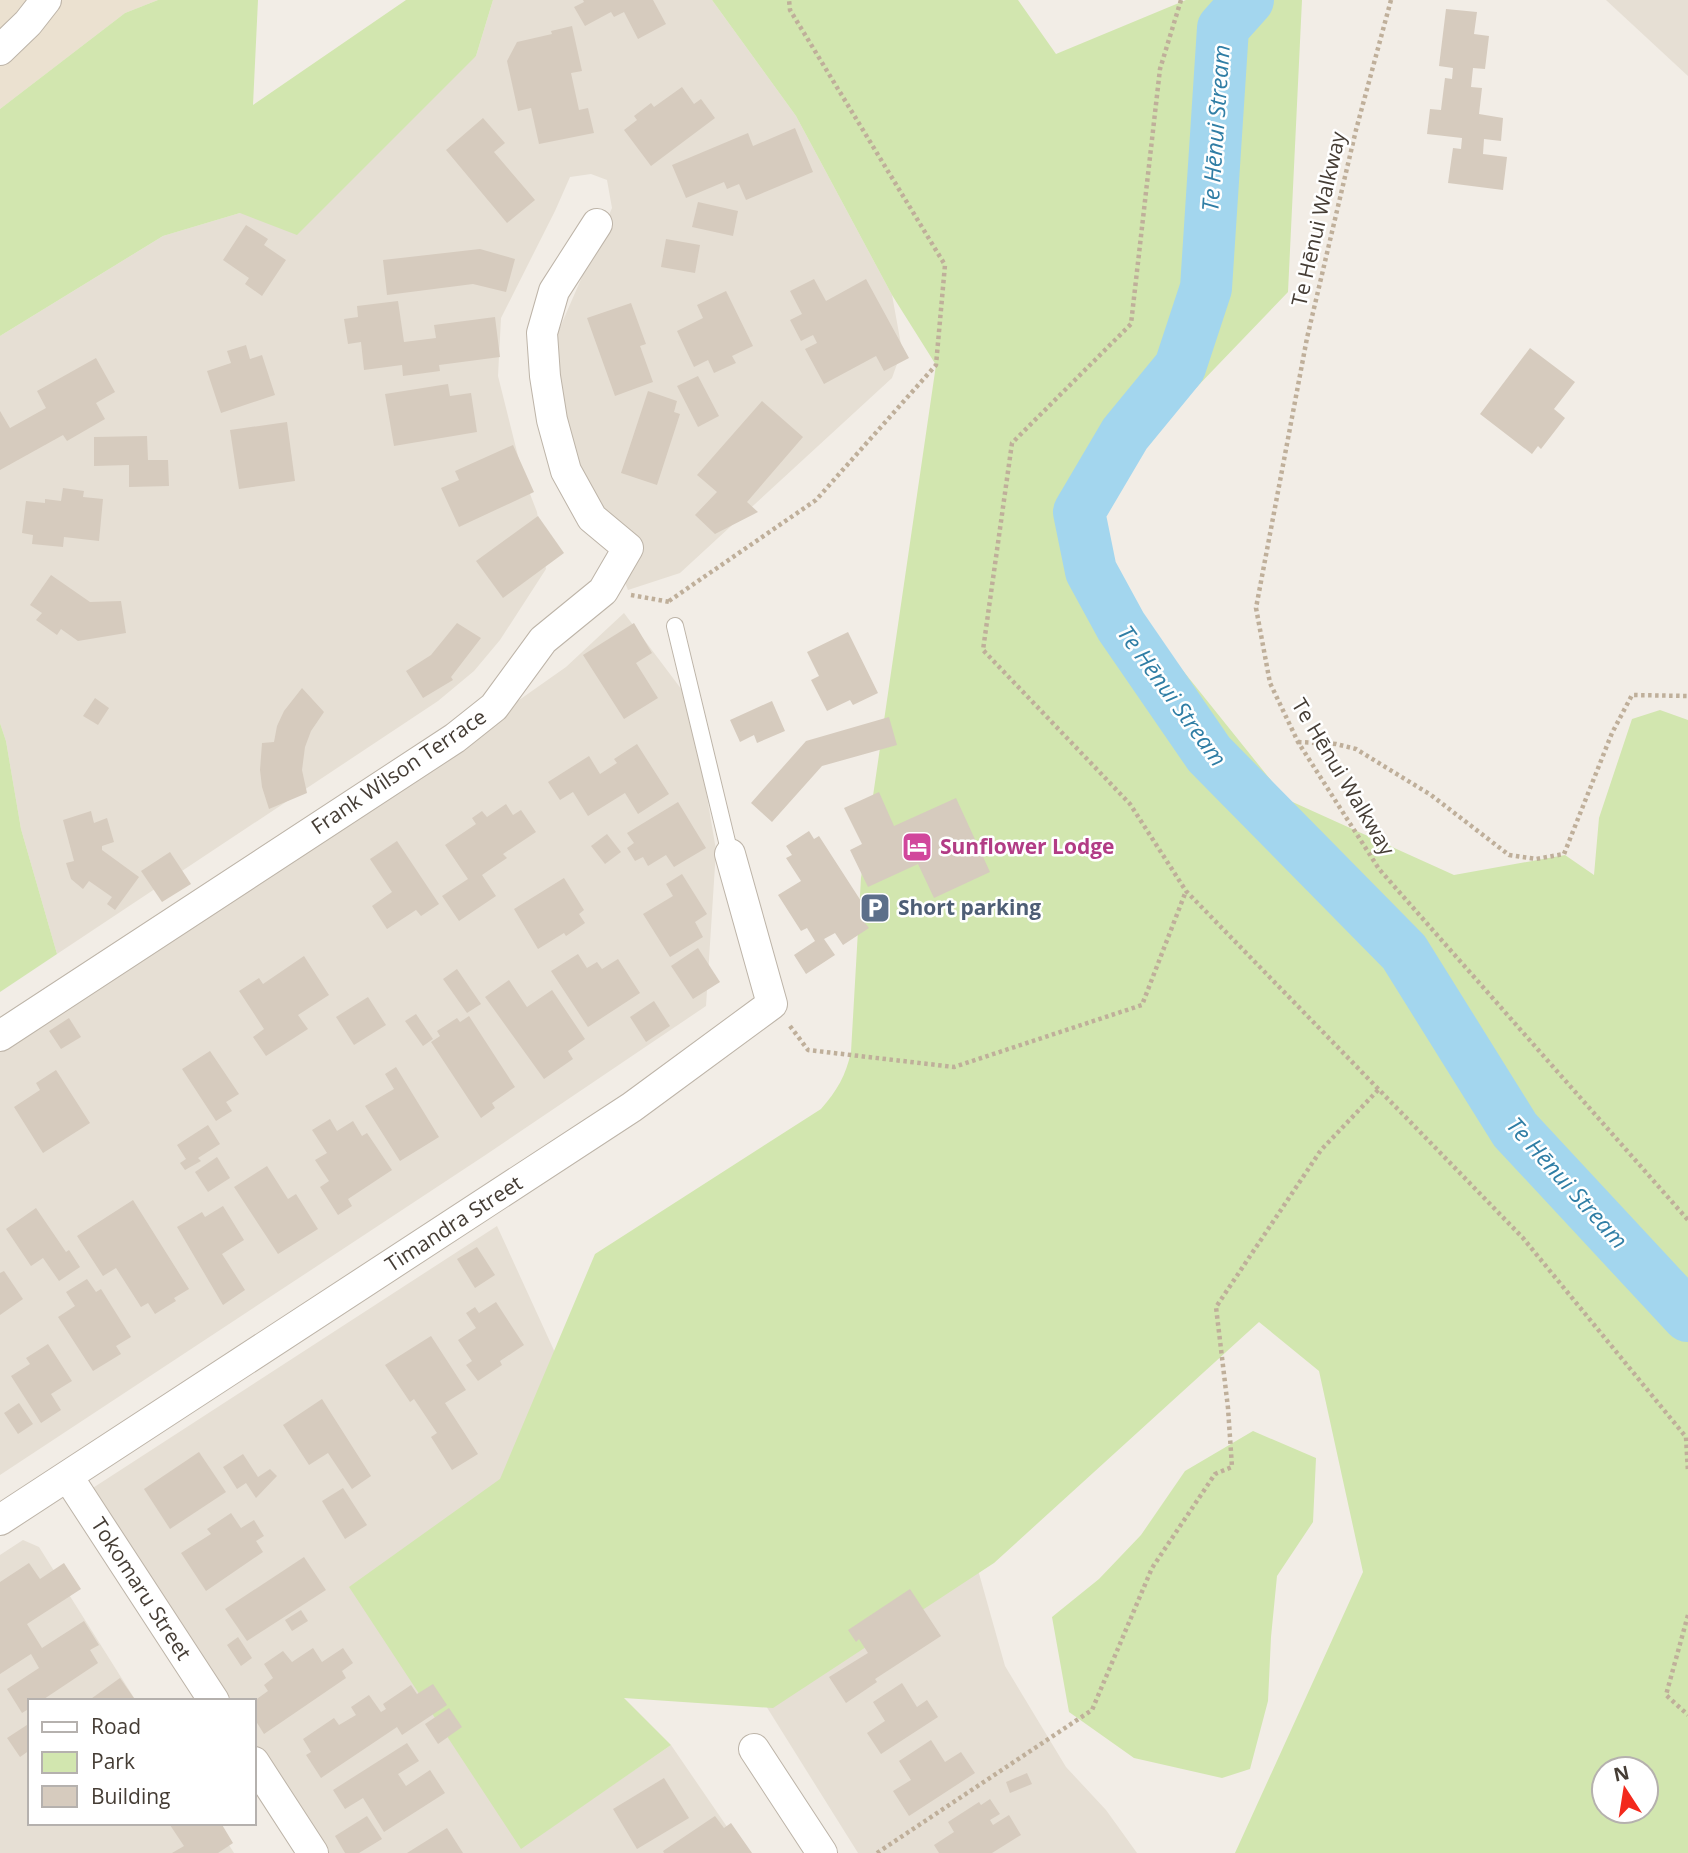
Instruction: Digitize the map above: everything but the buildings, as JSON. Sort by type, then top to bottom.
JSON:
[{"type":"street","points":[[0,50],[28,23],[46,0]]},
{"type":"street","name":"Frank Wilson Terrace","points":[[0,1036],[456,738],[494,707],[543,640],[603,591],[628,548],[592,517],[566,471],[552,419],[542,333],[554,290],[597,224]]},
{"type":"street","points":[[730,854],[772,1004]]},
{"type":"street","name":"Timandra Street","points":[[0,1520],[632,1107],[772,1004]]},
{"type":"street","name":"Tokomaru Street","points":[[68,1477],[213,1699]]},
{"type":"street","points":[[754,1749],[822,1853]]},
{"type":"street","points":[[256,1765],[313,1853]]},
{"type":"lane","points":[[675,625],[730,854]]},
{"type":"path","points":[[603,591],[669,601],[816,500],[936,365],[946,265],[790,10],[789,0]]},
{"type":"path","points":[[1181,0],[1160,69],[1131,324],[1012,443],[984,650],[1130,804],[1186,891],[1523,1238],[1686,1437],[1688,1472]]},
{"type":"path","name":"Te Hēnui Walkway","points":[[1391,0],[1356,130],[1307,338],[1256,608],[1270,683],[1298,742],[1379,869],[1688,1220]]},
{"type":"path","points":[[669,601],[675,625]]},
{"type":"path","points":[[1298,742],[1336,744],[1356,750],[1431,795],[1509,855],[1536,859],[1564,854],[1612,733],[1632,695],[1688,696]]},
{"type":"path","points":[[772,1004],[808,1050],[954,1067],[1142,1004],[1186,891]]},
{"type":"path","points":[[877,1853],[1092,1710],[1152,1568],[1215,1474],[1231,1467],[1228,1408],[1216,1307],[1321,1150],[1379,1089]]},
{"type":"path","points":[[1688,1615],[1666,1695],[1688,1715]]},
{"type":"shaded area","points":[[0,0],[158,0],[125,13],[0,109]]},
{"type":"shaded area","points":[[493,0],[712,0],[796,116],[892,295],[902,350],[892,378],[680,573],[628,590],[573,452],[548,355],[612,208],[607,180],[591,174],[570,177],[501,318],[498,376],[523,476],[537,512],[546,569],[500,640],[474,671],[438,701],[57,954],[21,829],[6,741],[0,723],[0,336],[163,236],[240,213],[476,56]]},
{"type":"shaded area","points":[[1606,0],[1688,0],[1688,76]]},
{"type":"shaded area","points":[[624,613],[691,702],[716,850],[706,1006],[484,1156],[0,1475],[0,1049],[522,698],[566,667]]},
{"type":"shaded area","points":[[497,1226],[585,1418],[521,1848],[671,1745],[745,1853],[308,1853],[256,1773],[256,1699],[207,1699],[82,1495]]},
{"type":"shaded area","points":[[23,1540],[39,1547],[135,1699],[28,1699],[28,1825],[216,1825],[234,1853],[0,1853],[0,1555]]},
{"type":"shaded area","points":[[971,1545],[1005,1666],[1066,1767],[1106,1810],[1137,1853],[858,1853],[761,1698]]},
{"type":"green space","points":[[158,0],[258,0],[253,105],[406,0],[493,0],[476,56],[297,235],[240,213],[163,236],[0,336],[0,109],[125,13]]},
{"type":"green space","points":[[712,0],[1018,0],[1056,54],[1186,0],[1302,0],[1288,292],[1117,470],[1100,518],[1127,601],[1286,799],[1454,875],[1565,855],[1594,875],[1599,818],[1632,719],[1660,710],[1688,720],[1688,1853],[1235,1853],[1363,1572],[1319,1371],[1259,1322],[994,1563],[773,1708],[624,1698],[671,1745],[521,1849],[349,1587],[500,1479],[595,1254],[821,1109],[832,1096],[846,1068],[851,1052],[861,878],[936,365],[892,295],[796,116]]},
{"type":"green space","points":[[0,723],[6,741],[21,829],[57,954],[0,992]]},
{"type":"green space","points":[[1253,1431],[1316,1458],[1313,1522],[1277,1576],[1268,1701],[1250,1769],[1222,1778],[1134,1758],[1069,1712],[1052,1617],[1099,1579],[1141,1535],[1185,1471]]},
{"type":"waterway","name":"Te Hēnui Stream","points":[[1248,0],[1223,28],[1206,288],[1180,367],[1125,434],[1079,512],[1091,571],[1121,626],[1209,754],[1404,952],[1515,1130],[1688,1316]]},
{"type":"place","name":"Sunflower Lodge","points":[[917,847]]},
{"type":"place","name":"Short parking","points":[[875,908]]}]
